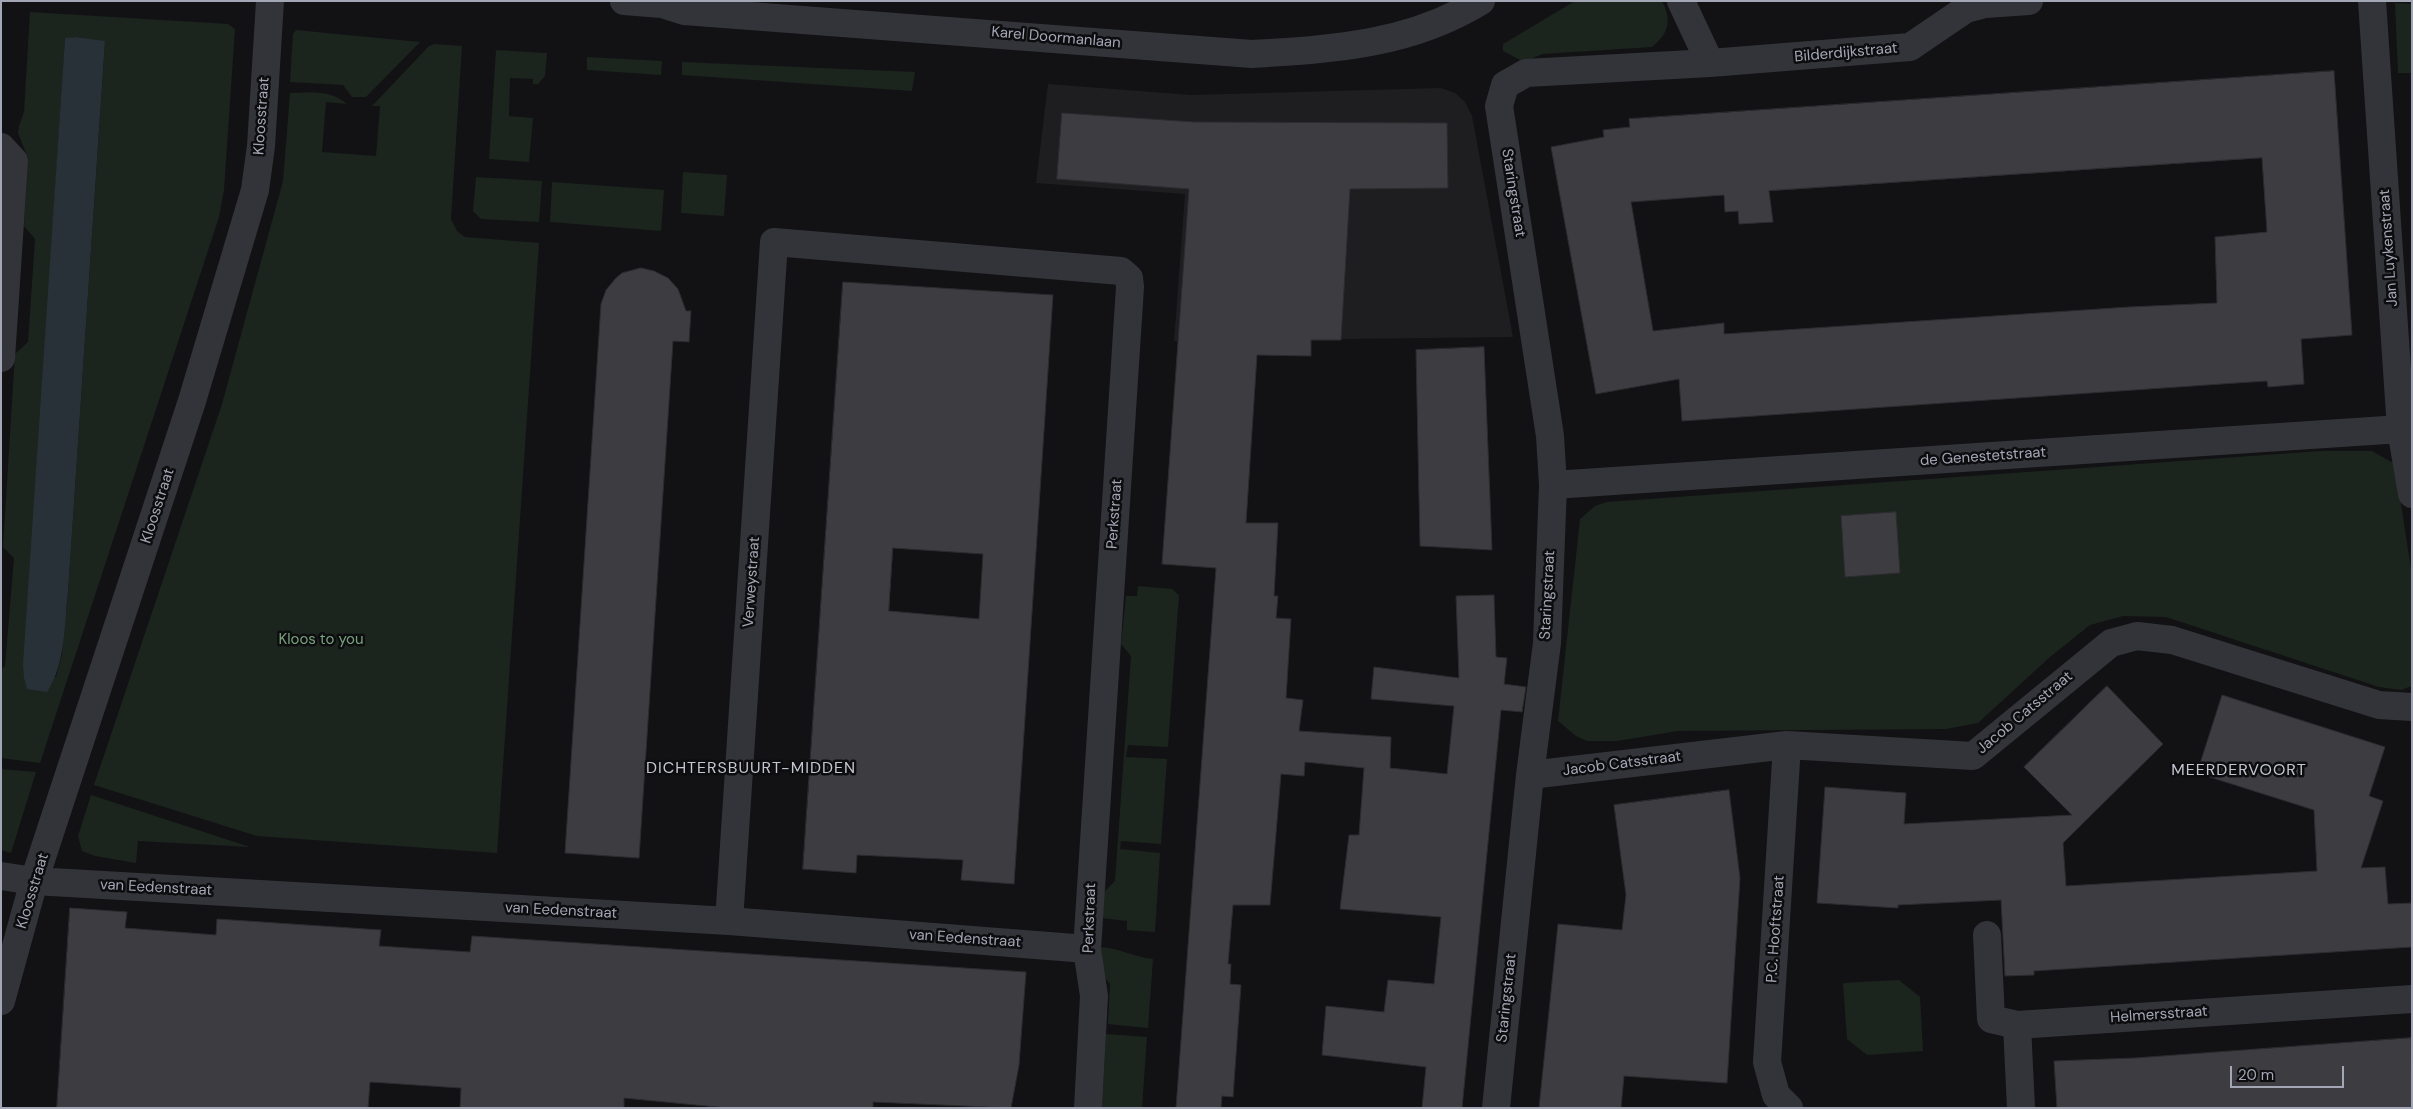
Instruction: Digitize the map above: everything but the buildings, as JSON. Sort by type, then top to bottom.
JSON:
[{"type":"street","name":"Kloosstraat","points":[[1,1001],[34,881],[192,401],[255,190],[261,146],[270,1]]},
{"type":"street","name":"Karel Doormanlaan","points":[[624,1],[662,4],[684,11],[1252,54],[1321,50],[1371,44],[1415,33],[1481,1]]},
{"type":"street","points":[[1681,1],[1710,63]]},
{"type":"street","name":"Bilderdijkstraat","points":[[1504,85],[1526,73],[1710,63],[1910,47],[1966,8],[1984,4],[2028,1]]},
{"type":"street","name":"Jan Luykenstraat","points":[[2372,1],[2412,494]]},
{"type":"street","name":"Staringstraat","points":[[1496,1108],[1530,775],[1546,643],[1553,485],[1550,436],[1499,106],[1504,85]]},
{"type":"street","points":[[1,146],[14,161],[1,358]]},
{"type":"street","name":"Verweystraat","points":[[730,921],[774,242]]},
{"type":"street","name":"Perkstraat","points":[[774,242],[1121,271],[1129,278],[1130,287],[1087,949],[1094,996],[1088,1108]]},
{"type":"street","name":"de Genestetstraat","points":[[1553,485],[2406,426]]},
{"type":"street","name":"Jacob Catsstraat","points":[[1530,775],[1787,745],[1974,756],[2111,643],[2137,636],[2172,640],[2379,705],[2412,707]]},
{"type":"street","name":"P.C. Hooftstraat","points":[[1787,745],[1767,1062],[1776,1095],[1789,1108]]},
{"type":"street","name":"van Eedenstraat","points":[[1,876],[34,881],[730,921],[1087,949]]},
{"type":"street","name":"Helmersstraat","points":[[1987,935],[1991,1018],[2017,1025],[2412,999]]},
{"type":"street","points":[[2017,1025],[2021,1108]]},
{"type":"shaded area","points":[[76,37],[105,41],[65,631],[58,669],[47,692],[27,689],[23,664],[65,38]]},
{"type":"shaded area","points":[[1048,84],[1191,95],[1441,88],[1455,93],[1465,102],[1472,116],[1513,337],[1174,341],[1185,194],[1036,183]]},
{"type":"green space","points":[[1575,1],[1662,1],[1667,15],[1667,26],[1662,37],[1652,47],[1542,54],[1524,62],[1503,51],[1503,44]]},
{"type":"green space","points":[[2395,3],[2412,4],[2412,73],[2398,73]]},
{"type":"green space","points":[[30,12],[228,24],[235,29],[224,190],[219,217],[40,763],[1,758],[1,670],[5,666],[14,558],[3,547],[15,354],[28,342],[35,239],[24,226],[28,158],[18,133],[24,112]],"holes":[[[76,37],[105,42],[68,592],[62,655],[56,677],[24,678],[65,39]]]},
{"type":"green space","points":[[296,30],[420,42],[366,97],[352,97],[343,85],[290,82],[293,34]]},
{"type":"green space","name":"Kloos to you","points":[[435,44],[462,46],[451,219],[457,231],[465,237],[539,243],[497,853],[257,836],[94,785],[222,404],[283,181],[290,93],[327,94],[347,104],[326,102],[322,152],[376,156],[380,106],[372,106],[429,46]]},
{"type":"green space","points":[[496,50],[547,53],[545,76],[538,84],[533,84],[533,79],[510,78],[509,116],[533,118],[529,162],[489,159]]},
{"type":"green space","points":[[587,57],[662,61],[661,75],[587,70]]},
{"type":"green space","points":[[682,62],[915,72],[912,91],[682,75]]},
{"type":"green space","points":[[683,172],[727,175],[724,216],[681,213]]},
{"type":"green space","points":[[476,177],[542,181],[539,222],[481,219],[473,211]]},
{"type":"green space","points":[[552,182],[664,190],[661,231],[550,222]]},
{"type":"green space","points":[[2321,451],[2372,451],[2395,464],[2412,576],[2412,686],[2401,690],[2379,687],[2166,617],[2123,616],[2090,625],[2050,657],[1978,723],[1946,729],[1678,731],[1617,741],[1587,741],[1576,736],[1558,721],[1580,519],[1595,506],[1607,502]]},
{"type":"green space","points":[[1138,586],[1172,589],[1179,595],[1168,747],[1128,745],[1126,757],[1167,759],[1161,844],[1121,841],[1120,849],[1160,853],[1155,932],[1127,930],[1127,921],[1102,918],[1104,892],[1115,881],[1131,656],[1121,644],[1126,596],[1137,596]]},
{"type":"green space","points":[[1,769],[36,772],[11,853],[1,850]]},
{"type":"green space","points":[[91,795],[250,847],[138,841],[136,863],[95,856],[82,851],[78,836]]},
{"type":"green space","points":[[1100,947],[1153,959],[1148,1028],[1108,1024],[1110,984],[1099,970]]},
{"type":"green space","points":[[1899,980],[1920,997],[1923,1051],[1867,1055],[1847,1039],[1843,983]]},
{"type":"green space","points":[[1106,1034],[1147,1037],[1142,1108],[1102,1108]]},
{"type":"district","name":"DICHTERSBUURT-MIDDEN","points":[[751,769]]},
{"type":"district","name":"MEERDERVOORT","points":[[2239,771]]}]
